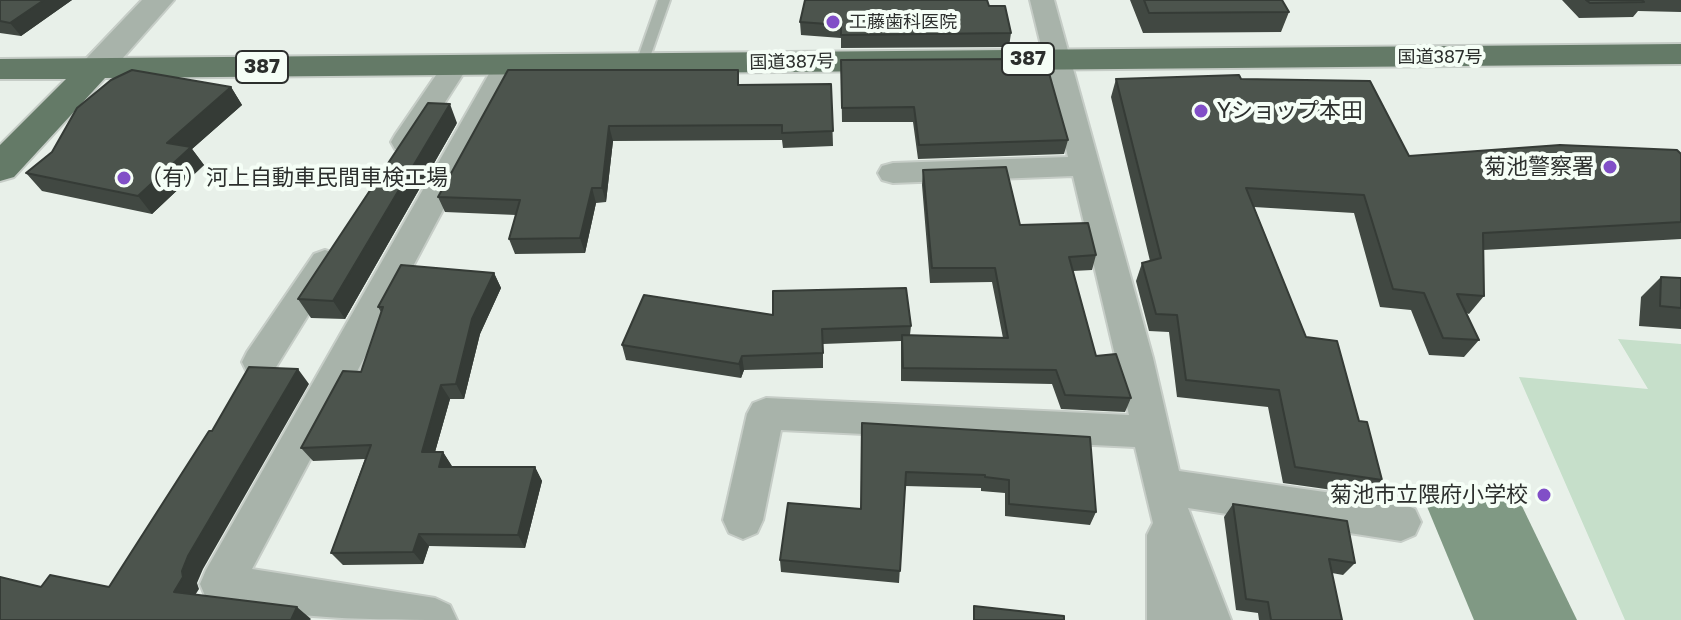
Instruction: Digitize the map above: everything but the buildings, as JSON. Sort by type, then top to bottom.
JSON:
[{"type":"highway","name":"国道387号","points":[[0,69],[1681,54]]},
{"type":"highway","points":[[0,168],[95,69]]},
{"type":"street","points":[[95,69],[159,0]]},
{"type":"street","points":[[1042,0],[1135,358],[1165,498],[1209,620]]},
{"type":"street","points":[[387,168],[456,65]]},
{"type":"street","points":[[435,620],[221,584],[507,65]]},
{"type":"street","points":[[893,173],[1084,166]]},
{"type":"street","points":[[260,362],[345,233]]},
{"type":"street","points":[[743,520],[766,414],[1151,432]]},
{"type":"street","points":[[1165,498],[1401,522]]},
{"type":"street","points":[[1165,498],[1169,620]]},
{"type":"lane","points":[[642,63],[664,0]]},
{"type":"shaded area","points":[[1618,339],[1681,344],[1681,620],[1625,620],[1519,377],[1648,389]]},
{"type":"shaded area","points":[[1423,497],[1519,500],[1577,620],[1474,620]]},
{"type":"place","name":"工藤歯科医院","points":[[833,22]]},
{"type":"place","name":"Yショップ本田","points":[[1201,111]]},
{"type":"place","name":"菊池警察署","points":[[1610,167]]},
{"type":"place","name":"（有）河上自動車民間車検工場","points":[[124,178]]},
{"type":"place","name":"菊池市立隈府小学校","points":[[1544,495]]}]
